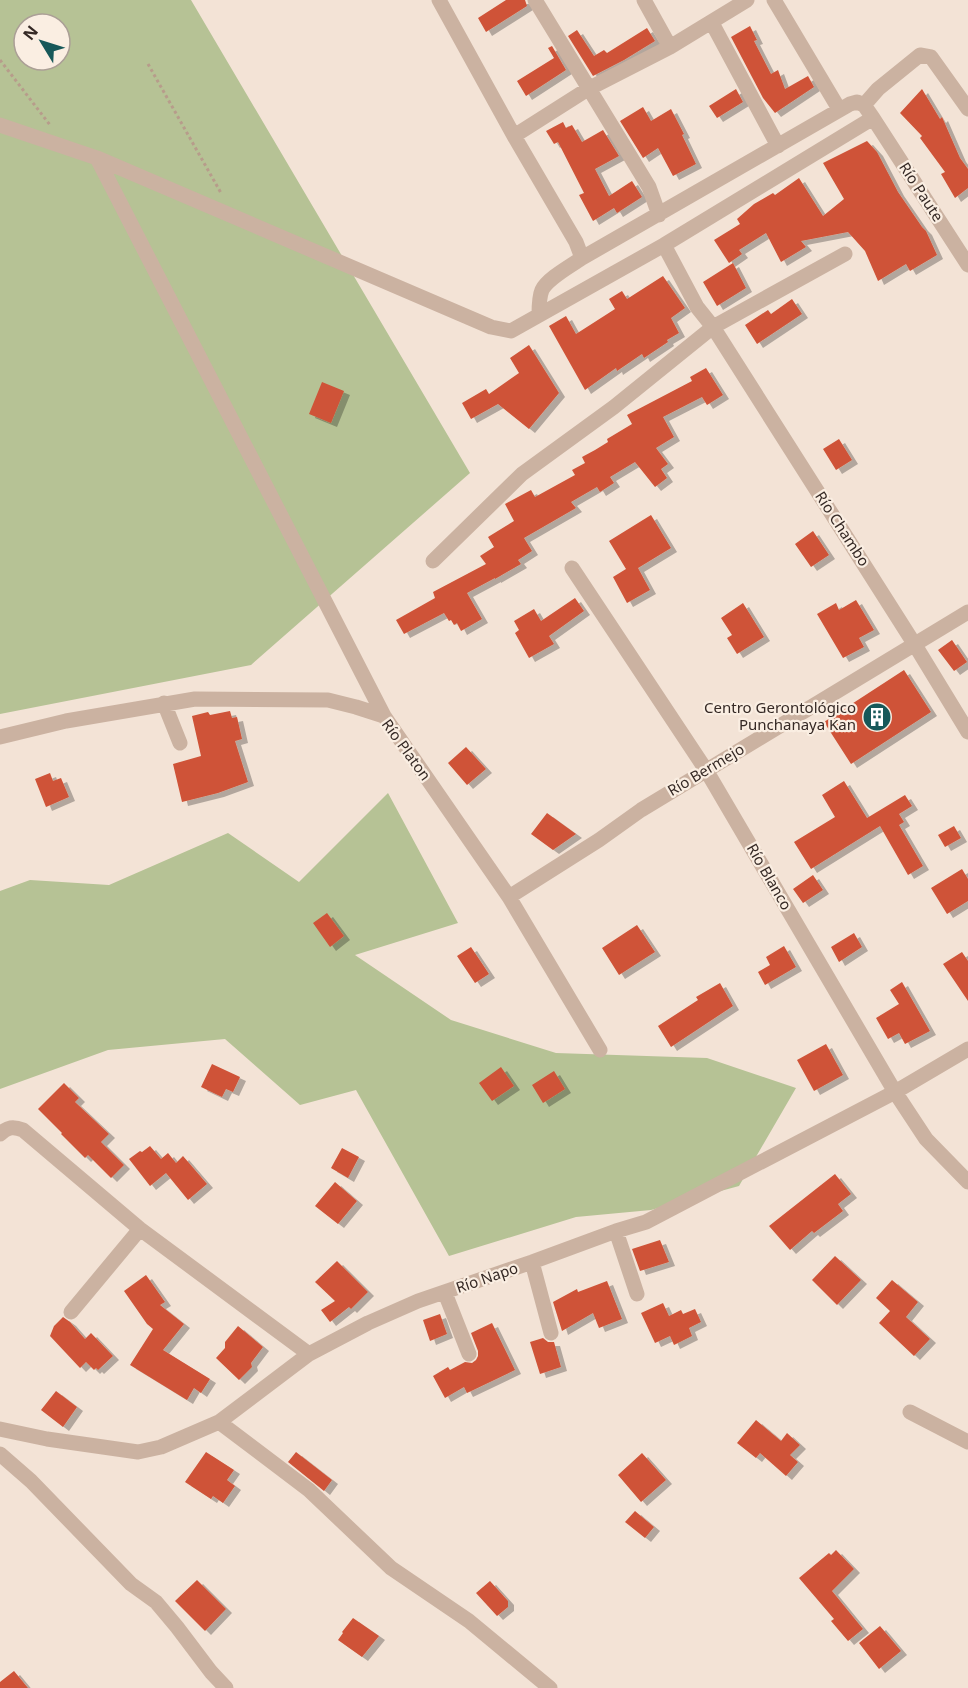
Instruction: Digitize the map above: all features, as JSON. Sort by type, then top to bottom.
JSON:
[{"type":"street","points":[[439,0],[576,242],[582,258]]},
{"type":"street","points":[[535,0],[649,187],[658,215]]},
{"type":"street","points":[[644,0],[670,47]]},
{"type":"street","points":[[514,136],[588,90],[670,47],[747,0]]},
{"type":"street","points":[[774,0],[839,109]]},
{"type":"street","points":[[711,23],[778,146]]},
{"type":"street","points":[[539,315],[543,289],[582,258],[839,109],[857,102],[864,105],[878,89],[920,55],[932,57],[968,109]]},
{"type":"street","name":"Río Paute","points":[[864,105],[968,266]]},
{"type":"street","points":[[0,125],[97,158],[491,327],[511,331],[664,245],[873,118]]},
{"type":"street","points":[[97,158],[384,716]]},
{"type":"street","name":"Río Chambo","points":[[664,245],[697,307],[713,327],[968,732]]},
{"type":"street","points":[[433,561],[522,474],[614,407],[713,327],[845,254]]},
{"type":"street","name":"Río Blanco","points":[[572,568],[706,770],[895,1092],[926,1139],[968,1182]]},
{"type":"street","name":"Río Bermejo","points":[[509,897],[599,840],[640,810],[968,612]]},
{"type":"street","name":"Río Platon","points":[[0,737],[66,721],[195,699],[328,700],[384,716],[509,897],[600,1050]]},
{"type":"street","points":[[164,703],[180,743]]},
{"type":"street","name":"Río Napo","points":[[0,1429],[46,1440],[138,1452],[161,1447],[219,1422],[309,1354],[368,1323],[418,1301],[646,1222],[895,1092],[968,1049]]},
{"type":"street","points":[[0,1134],[6,1128],[15,1127],[23,1130],[140,1229],[309,1354]]},
{"type":"street","points":[[71,1312],[140,1229]]},
{"type":"street","points":[[616,1231],[638,1294]]},
{"type":"street","points":[[532,1262],[551,1333]]},
{"type":"street","points":[[445,1293],[469,1354]]},
{"type":"street","points":[[910,1412],[968,1442]]},
{"type":"street","points":[[219,1422],[309,1490],[391,1568],[469,1621],[550,1688]]},
{"type":"street","points":[[0,1454],[31,1481],[131,1584],[156,1602],[226,1688]]},
{"type":"path","points":[[0,60],[67,147]]},
{"type":"path","points":[[148,64],[235,218]]},
{"type":"green space","points":[[0,0],[191,0],[470,473],[251,665],[0,714]]},
{"type":"green space","points":[[388,793],[458,923],[355,955],[451,1020],[556,1053],[707,1058],[796,1088],[739,1186],[651,1210],[576,1217],[449,1256],[356,1090],[300,1105],[225,1039],[108,1050],[0,1089],[0,891],[30,880],[109,885],[228,833],[299,882]]},
{"type":"building","points":[[506,0],[525,0],[527,6],[486,32],[478,18]]},
{"type":"building","points":[[750,26],[757,40],[754,41],[771,74],[778,70],[785,89],[808,76],[814,87],[775,113],[763,98],[731,37]]},
{"type":"building","points":[[647,28],[655,41],[593,76],[568,36],[577,30],[594,56],[604,50],[607,53]]},
{"type":"building","points":[[552,46],[566,70],[526,96],[517,81],[554,58],[548,48]]},
{"type":"building","points":[[736,89],[743,102],[717,118],[709,106]]},
{"type":"building","points":[[922,89],[940,119],[942,117],[960,158],[968,169],[968,188],[955,198],[941,174],[945,172],[920,138],[922,136],[900,113]]},
{"type":"building","points":[[643,107],[651,121],[671,109],[696,164],[673,176],[658,148],[643,158],[620,121]]},
{"type":"building","points":[[563,122],[566,128],[572,125],[582,142],[603,130],[619,156],[595,169],[609,196],[632,181],[642,197],[617,213],[614,208],[593,221],[579,195],[584,193],[558,142],[554,144],[546,131]]},
{"type":"building","points":[[867,141],[877,152],[898,192],[926,231],[937,255],[910,271],[906,264],[878,281],[865,251],[848,232],[801,241],[806,247],[781,262],[766,233],[739,250],[742,254],[729,263],[714,240],[740,224],[737,219],[754,204],[773,193],[775,195],[799,178],[823,216],[844,199],[823,163]]},
{"type":"building","points":[[733,263],[746,288],[717,306],[703,282]]},
{"type":"building","points":[[663,276],[685,308],[671,318],[679,333],[644,358],[642,354],[617,371],[616,368],[585,390],[549,326],[566,316],[576,334],[615,309],[609,299],[622,291],[627,299]]},
{"type":"building","points":[[792,299],[802,314],[757,344],[745,325],[768,310],[771,314]]},
{"type":"building","points":[[529,345],[559,393],[529,429],[498,404],[471,419],[462,403],[486,389],[489,394],[519,373],[510,358]]},
{"type":"building","points":[[706,368],[723,395],[707,405],[702,397],[663,417],[674,437],[656,448],[668,464],[661,469],[667,478],[655,487],[635,462],[610,477],[614,483],[600,492],[597,487],[571,502],[576,508],[524,538],[532,551],[518,560],[521,564],[467,593],[482,619],[461,631],[457,623],[454,625],[444,613],[404,634],[396,620],[435,598],[433,592],[486,564],[480,556],[494,547],[488,537],[514,521],[505,504],[531,490],[535,497],[575,475],[572,470],[585,463],[582,457],[608,442],[607,439],[632,424],[627,415],[692,381],[690,377]]},
{"type":"building","points":[[322,382],[344,391],[331,423],[309,414]]},
{"type":"building","points":[[839,439],[852,460],[836,470],[823,449]]},
{"type":"building","points":[[651,515],[671,548],[638,568],[650,590],[627,603],[613,577],[626,569],[609,541]]},
{"type":"building","points":[[813,531],[829,555],[811,567],[795,544]]},
{"type":"building","points":[[575,598],[584,611],[549,636],[554,644],[529,658],[515,633],[519,630],[514,621],[534,609],[541,621]]},
{"type":"building","points":[[856,600],[874,630],[859,638],[864,647],[843,658],[817,614],[836,603],[839,610]]},
{"type":"building","points":[[743,603],[764,637],[737,654],[727,638],[732,635],[721,618]]},
{"type":"building","points":[[952,640],[967,662],[954,671],[938,650]]},
{"type":"building","name":"Centro Gerontológico Punchanaya Kan","points":[[904,670],[931,712],[851,764],[824,722]]},
{"type":"building","points":[[230,711],[232,718],[237,717],[242,739],[235,741],[248,782],[218,793],[182,802],[173,764],[201,756],[192,716],[208,712],[210,715]]},
{"type":"building","points":[[466,747],[486,769],[467,785],[448,763]]},
{"type":"building","points":[[50,773],[53,781],[61,778],[69,797],[46,807],[35,779]]},
{"type":"building","points":[[844,781],[867,818],[905,795],[912,806],[899,814],[904,822],[899,825],[923,866],[908,875],[880,826],[811,869],[794,842],[835,817],[822,795]]},
{"type":"building","points":[[547,813],[576,834],[553,850],[531,834]]},
{"type":"building","points":[[954,826],[961,838],[945,847],[938,835]]},
{"type":"building","points":[[962,869],[968,879],[968,901],[947,914],[931,888]]},
{"type":"building","points":[[813,875],[823,890],[803,903],[793,889]]},
{"type":"building","points":[[327,913],[344,936],[330,947],[313,923]]},
{"type":"building","points":[[637,925],[655,952],[619,975],[602,948]]},
{"type":"building","points":[[854,933],[862,947],[839,962],[831,947]]},
{"type":"building","points":[[784,946],[796,967],[765,985],[758,972],[770,965],[766,957]]},
{"type":"building","points":[[471,947],[489,974],[475,983],[457,956]]},
{"type":"building","points":[[962,952],[968,961],[968,1001],[943,964]]},
{"type":"building","points":[[902,982],[930,1031],[905,1044],[899,1033],[888,1039],[876,1018],[899,1004],[890,990]]},
{"type":"building","points":[[720,983],[733,1006],[671,1047],[658,1026],[698,1000],[696,997]]},
{"type":"building","points":[[826,1044],[843,1075],[814,1091],[797,1060]]},
{"type":"building","points":[[212,1064],[240,1077],[233,1092],[226,1089],[222,1097],[201,1087]]},
{"type":"building","points":[[501,1067],[514,1086],[492,1101],[479,1083]]},
{"type":"building","points":[[554,1071],[565,1089],[543,1103],[532,1085]]},
{"type":"building","points":[[64,1083],[79,1098],[75,1102],[109,1134],[101,1142],[124,1165],[111,1178],[88,1155],[85,1158],[38,1109]]},
{"type":"building","points":[[150,1146],[161,1159],[168,1153],[176,1163],[183,1156],[207,1184],[188,1200],[166,1173],[150,1186],[129,1159]]},
{"type":"building","points":[[342,1148],[359,1157],[348,1178],[331,1168]]},
{"type":"building","points":[[835,1174],[851,1194],[838,1204],[843,1211],[814,1233],[812,1231],[790,1250],[769,1226]]},
{"type":"building","points":[[335,1182],[357,1201],[338,1224],[315,1206]]},
{"type":"building","points":[[660,1240],[669,1262],[640,1271],[632,1249]]},
{"type":"building","points":[[835,1256],[861,1280],[837,1305],[812,1280]]},
{"type":"building","points":[[337,1261],[368,1292],[351,1309],[349,1307],[330,1322],[321,1310],[335,1301],[315,1282]]},
{"type":"building","points":[[146,1275],[165,1302],[160,1305],[184,1324],[163,1350],[210,1379],[201,1393],[194,1388],[187,1400],[130,1365],[153,1329],[124,1291]]},
{"type":"building","points":[[892,1280],[918,1302],[906,1317],[930,1339],[914,1356],[879,1323],[890,1311],[876,1298]]},
{"type":"building","points":[[607,1281],[622,1319],[599,1328],[593,1313],[562,1331],[553,1302],[577,1289],[578,1292]]},
{"type":"building","points":[[663,1303],[669,1316],[681,1310],[683,1314],[695,1309],[701,1322],[689,1328],[692,1336],[674,1345],[670,1336],[655,1343],[641,1313]]},
{"type":"building","points":[[440,1314],[447,1334],[430,1341],[423,1320]]},
{"type":"building","points":[[63,1317],[85,1339],[91,1333],[113,1356],[98,1370],[96,1368],[94,1370],[86,1362],[80,1368],[50,1336],[54,1326]]},
{"type":"building","points":[[492,1323],[515,1370],[467,1393],[464,1387],[445,1398],[433,1376],[448,1367],[450,1370],[465,1362],[472,1363],[476,1360],[478,1351],[471,1333]]},
{"type":"building","points":[[238,1326],[263,1347],[251,1363],[252,1367],[239,1380],[216,1358]]},
{"type":"building","points":[[543,1338],[548,1342],[554,1342],[561,1367],[540,1374],[530,1342]]},
{"type":"building","points":[[56,1391],[77,1407],[63,1427],[41,1410]]},
{"type":"building","points":[[756,1420],[781,1441],[787,1433],[800,1445],[790,1455],[798,1462],[786,1476],[760,1453],[756,1458],[737,1443]]},
{"type":"building","points":[[206,1452],[234,1470],[227,1480],[235,1486],[223,1503],[213,1496],[211,1499],[185,1482]]},
{"type":"building","points":[[296,1452],[332,1480],[324,1491],[288,1462]]},
{"type":"building","points":[[642,1453],[666,1480],[641,1502],[618,1475]]},
{"type":"building","points":[[635,1511],[654,1527],[645,1538],[625,1522]]},
{"type":"building","points":[[836,1550],[854,1569],[832,1591],[863,1629],[848,1641],[831,1621],[834,1619],[799,1578],[829,1553],[831,1555]]},
{"type":"building","points":[[197,1580],[226,1609],[205,1631],[175,1601]]},
{"type":"building","points":[[490,1581],[508,1601],[508,1607],[497,1616],[476,1593]]},
{"type":"building","points":[[353,1618],[379,1636],[362,1657],[338,1640]]},
{"type":"building","points":[[880,1626],[901,1651],[879,1669],[859,1643]]},
{"type":"building","points":[[14,1671],[28,1688],[0,1688],[0,1682]]},
{"type":"place","name":"Centro Gerontológico Punchanaya Kan","points":[[877,717]]}]
